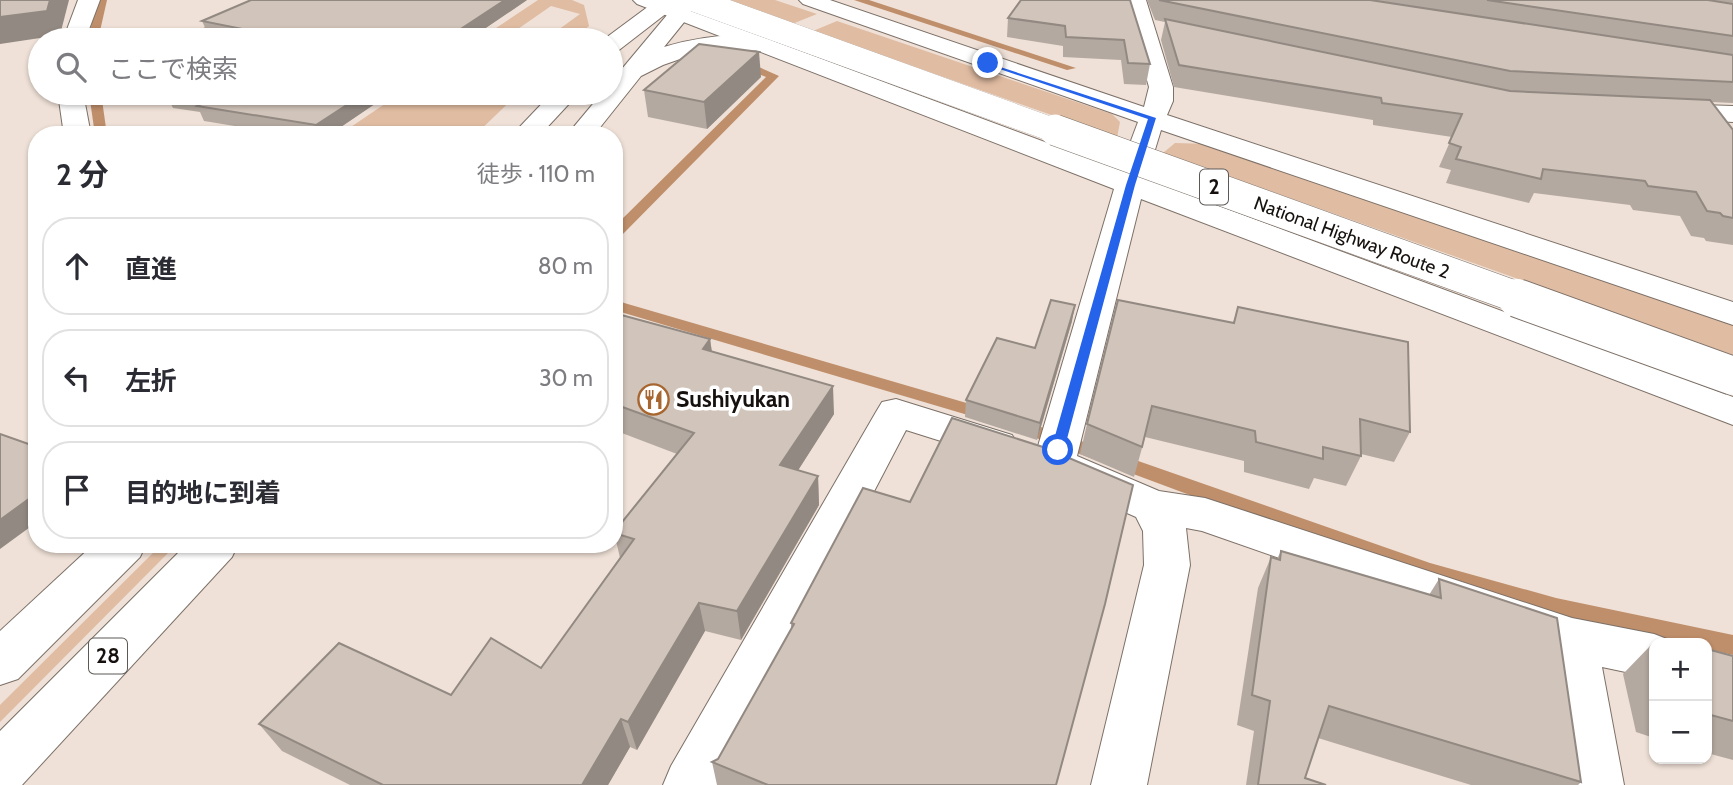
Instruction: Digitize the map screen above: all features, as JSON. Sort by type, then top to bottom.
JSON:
[{"type":"main road","points":[[78,28],[89,0]]},
{"type":"main road","points":[[627,0],[631,13],[628,30]]},
{"type":"main road","points":[[810,0],[1733,314]]},
{"type":"main road","points":[[623,35],[674,3]]},
{"type":"main road","points":[[674,3],[765,45],[1733,412]]},
{"type":"main road","points":[[623,85],[655,40],[674,3]]},
{"type":"main road","name":"National Highway Route 2","points":[[674,3],[1733,376]]},
{"type":"main road","points":[[1058,447],[1130,185],[1160,101],[1161,87],[1140,14]]},
{"type":"main road","points":[[632,75],[677,48],[712,43],[765,45]]},
{"type":"main road","points":[[73,105],[76,126]]},
{"type":"main road","points":[[535,126],[555,105]]},
{"type":"main road","points":[[588,126],[606,105]]},
{"type":"main road","points":[[1651,112],[1720,114],[1726,141]]},
{"type":"main road","points":[[691,785],[896,412],[1058,447],[1152,506],[1205,514],[1572,639],[1649,655]]},
{"type":"main road","points":[[1119,785],[1167,565],[1165,531],[1152,506]]},
{"type":"main road","points":[[0,663],[115,553]]},
{"type":"main road","name":"28","points":[[0,769],[207,553]]},
{"type":"main road","points":[[1572,639],[1596,785]]},
{"type":"shaded area","points":[[538,0],[572,0],[584,5],[589,26],[561,28],[580,14],[551,6],[519,28],[496,28]]},
{"type":"shaded area","points":[[729,0],[775,0],[817,14],[792,24]]},
{"type":"shaded area","points":[[837,21],[1112,114],[1120,122],[1117,138],[813,31]]},
{"type":"shaded area","points":[[383,105],[506,105],[484,126],[352,126]]},
{"type":"shaded area","points":[[1175,143],[1209,144],[1733,325],[1733,355],[1163,153]]},
{"type":"shaded area","points":[[153,553],[168,553],[0,722],[0,705]]},
{"type":"building","points":[[0,0],[50,0],[47,11],[0,17]]},
{"type":"building","points":[[251,0],[505,0],[462,28],[237,28],[202,21]]},
{"type":"building","points":[[1021,0],[1130,0],[1150,64],[1128,63],[1124,40],[1066,37],[1065,26],[1008,18]]},
{"type":"building","points":[[1159,0],[1370,0],[1733,55],[1733,82],[1510,71]]},
{"type":"building","points":[[1487,0],[1708,0],[1733,4],[1733,36]]},
{"type":"building","points":[[1165,19],[1510,91],[1710,100],[1733,130],[1733,218],[1707,211],[1696,192],[1648,186],[1645,181],[1543,169],[1541,179],[1456,159],[1461,147],[1449,143],[1462,114],[1382,103],[1381,98],[1179,65]]},
{"type":"building","points":[[699,44],[759,52],[704,102],[644,90]]},
{"type":"building","points":[[199,105],[347,105],[316,125]]},
{"type":"building","points":[[1051,300],[1075,305],[1040,423],[966,400],[997,338],[1035,348]]},
{"type":"building","points":[[1118,300],[1234,323],[1238,307],[1408,342],[1410,432],[1360,419],[1361,456],[1323,447],[1323,459],[1256,442],[1255,431],[1152,406],[1142,447],[1087,424]]},
{"type":"building","points":[[623,315],[710,339],[703,349],[833,386],[780,465],[818,476],[737,611],[699,603],[628,722],[621,719],[582,785],[383,785],[259,724],[339,643],[451,695],[491,638],[541,668],[634,539],[623,536],[623,521],[694,433],[623,407]]},
{"type":"building","points":[[952,418],[1043,447],[1133,485],[1105,604],[1056,785],[768,785],[712,762],[718,759],[794,624],[791,623],[863,488],[910,502]]},
{"type":"building","points":[[0,434],[28,444],[28,500],[0,520]]},
{"type":"building","points":[[1281,551],[1441,598],[1439,579],[1557,618],[1581,782],[1329,706],[1305,778],[1326,785],[1258,785],[1270,701],[1252,695],[1271,557],[1280,560]]},
{"type":"building","points":[[1712,650],[1733,656],[1733,721],[1712,715]]},
{"type":"waterway","points":[[96,28],[102,0]]},
{"type":"waterway","points":[[859,0],[1071,68]]},
{"type":"waterway","points":[[209,28],[226,21]]},
{"type":"waterway","points":[[623,226],[773,76],[739,62]]},
{"type":"waterway","points":[[97,105],[100,126]]},
{"type":"waterway","points":[[623,308],[988,415]]},
{"type":"waterway","points":[[1018,425],[1428,571],[1556,607],[1733,645]]},
{"type":"place","name":"Sushiyukan","points":[[653,399]]},
{"type":"route","points":[[988,63],[1153,118],[1130,185],[1058,450]]}]
